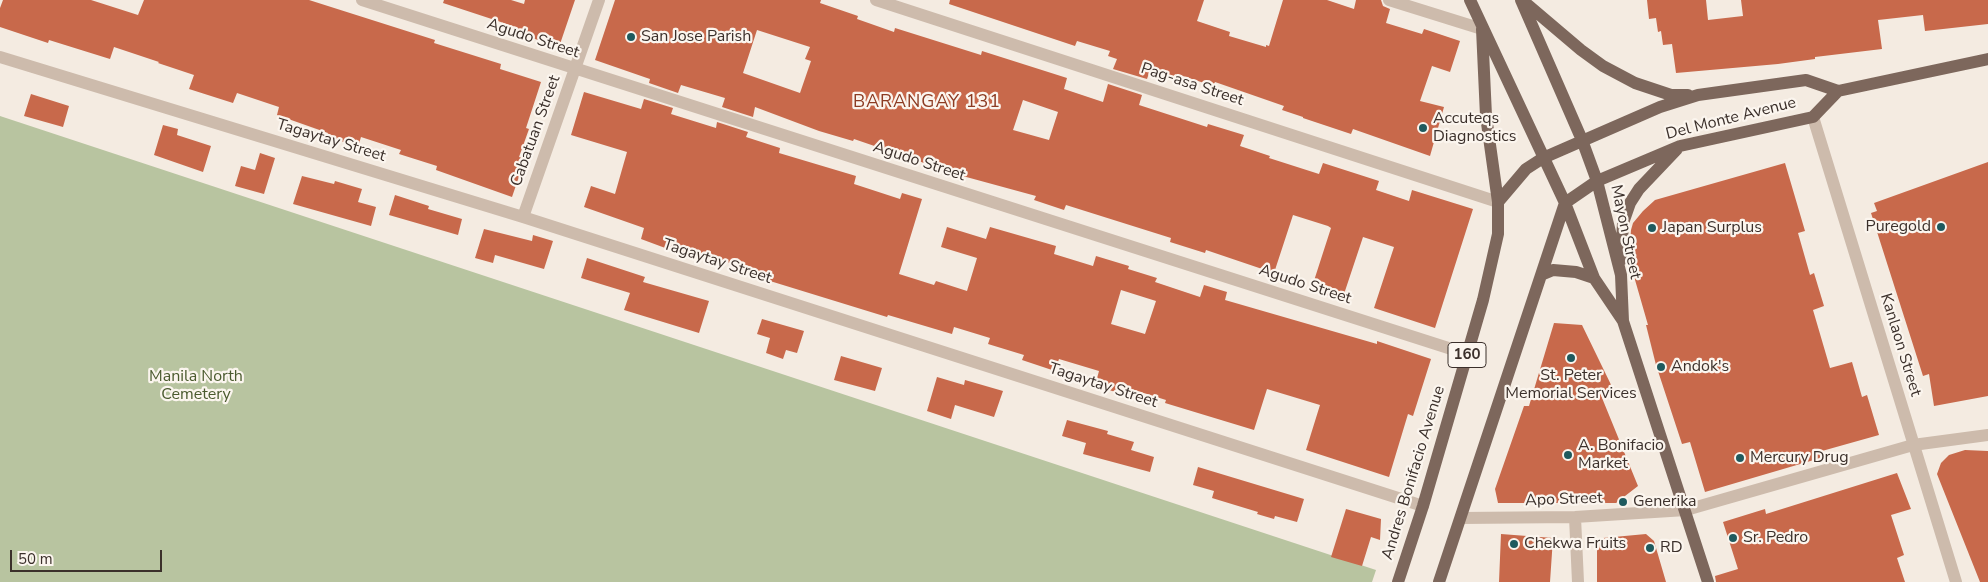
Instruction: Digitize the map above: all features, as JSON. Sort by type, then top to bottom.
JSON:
[{"type":"main road","points":[[1470,0],[1565,203],[1597,181],[1582,140],[1521,0]]},
{"type":"main road","points":[[1521,0],[1581,50],[1603,66],[1635,84],[1671,95],[1698,95]]},
{"type":"main road","name":"Andres Bonifacio Avenue","points":[[1398,582],[1423,506],[1483,300],[1498,234],[1498,202],[1486,116],[1482,29]]},
{"type":"main road","points":[[1838,91],[1988,59]]},
{"type":"main road","name":"Del Monte Avenue","points":[[1582,140],[1660,107],[1698,95],[1806,80],[1838,91],[1813,116],[1680,146],[1597,181]]},
{"type":"main road","points":[[1498,202],[1526,169],[1543,158],[1582,140]]},
{"type":"main road","points":[[1621,275],[1623,223],[1630,203],[1639,189],[1680,146]]},
{"type":"main road","name":"Mayon Street","points":[[1597,181],[1621,275],[1623,321]]},
{"type":"main road","name":"Mayon Street","points":[[1565,203],[1594,278],[1623,321],[1708,582]]},
{"type":"main road","name":"160","points":[[1439,582],[1565,203]]},
{"type":"main road","points":[[1540,275],[1553,270],[1576,272],[1594,278]]},
{"type":"street","name":"Agudo Street","points":[[362,0],[1467,354]]},
{"type":"street","name":"Cabatuan Street","points":[[523,217],[599,0]]},
{"type":"street","name":"Pag-asa Street","points":[[876,0],[1498,202]]},
{"type":"street","points":[[1390,0],[1482,29]]},
{"type":"street","name":"Tagaytay Street","points":[[0,57],[523,217],[1423,506]]},
{"type":"street","name":"Kanlaon Street","points":[[1813,116],[1956,582]]},
{"type":"street","name":"Apo Street","points":[[1461,518],[1575,517],[1686,510],[1913,445],[1988,435]]},
{"type":"street","points":[[1575,517],[1578,582]]},
{"type":"green space","name":"Manila North Cemetery","points":[[0,116],[1376,570],[1372,582],[0,582]]},
{"type":"building","points":[[3,0],[91,0],[138,15],[144,0],[309,0],[435,40],[434,43],[501,64],[500,69],[541,82],[526,128],[529,129],[519,157],[525,159],[512,197],[436,170],[437,166],[399,154],[401,150],[361,137],[358,147],[327,136],[328,133],[277,115],[279,107],[237,93],[233,103],[189,89],[194,75],[114,47],[110,59],[49,40],[48,43],[0,27],[0,8]]},
{"type":"building","points":[[444,0],[511,0],[524,4],[525,0],[575,0],[559,47],[514,32],[516,27],[443,3]]},
{"type":"building","points":[[615,0],[821,0],[820,3],[858,16],[857,19],[894,32],[895,28],[981,55],[982,51],[1067,78],[1064,89],[1103,102],[1108,84],[1142,95],[1139,105],[1207,127],[1208,124],[1244,135],[1240,146],[1270,156],[1269,158],[1319,174],[1323,163],[1379,181],[1376,190],[1409,201],[1412,190],[1473,209],[1435,328],[1374,308],[1394,247],[1363,237],[1342,300],[1311,290],[1331,228],[1328,226],[1293,215],[1274,273],[1206,250],[1205,253],[1170,242],[1171,238],[1066,205],[1064,210],[1034,200],[1036,196],[926,166],[927,164],[854,139],[853,141],[819,131],[755,107],[753,117],[722,107],[725,98],[681,85],[678,93],[649,83],[650,79],[595,60]],"holes":[[[757,30],[810,47],[805,59],[811,61],[800,93],[743,73]],[[1023,100],[1058,112],[1049,140],[1013,130]]]},
{"type":"building","points":[[950,0],[1204,0],[1197,21],[1230,32],[1229,36],[1266,47],[1266,45],[1269,46],[1283,0],[1327,0],[1354,9],[1356,0],[1381,0],[1383,6],[1390,9],[1386,23],[1422,34],[1424,29],[1460,41],[1450,72],[1432,66],[1420,101],[1444,107],[1430,156],[1353,129],[1351,134],[1303,118],[1282,110],[1284,106],[1215,82],[1213,86],[1180,75],[1179,78],[1150,70],[1147,79],[1113,69],[1117,59],[1108,56],[1110,51],[1077,41],[1075,46],[949,4]]},
{"type":"building","points":[[1647,0],[1706,0],[1708,20],[1743,16],[1741,0],[1988,0],[1988,24],[1925,31],[1923,15],[1878,20],[1882,49],[1815,57],[1815,59],[1778,64],[1676,73],[1672,44],[1663,45],[1661,31],[1658,32],[1656,18],[1649,19]]},
{"type":"building","points":[[584,92],[641,109],[644,99],[673,108],[671,114],[716,128],[717,122],[748,132],[746,137],[780,148],[779,153],[856,176],[854,184],[900,199],[902,193],[922,199],[899,274],[934,285],[936,281],[967,291],[977,258],[941,247],[947,227],[986,239],[990,227],[1056,246],[1054,254],[1093,266],[1096,256],[1129,266],[1128,269],[1157,278],[1155,282],[1200,297],[1204,285],[1227,292],[1225,300],[1377,344],[1377,341],[1431,359],[1413,416],[1408,414],[1389,477],[1306,450],[1320,405],[1267,389],[1254,430],[1165,403],[1166,400],[1128,388],[1126,395],[1095,386],[1099,371],[1059,359],[1055,371],[1022,360],[1024,355],[988,344],[990,338],[954,327],[952,334],[888,315],[887,317],[744,273],[745,268],[707,255],[706,259],[677,250],[676,252],[641,239],[644,228],[584,207],[591,186],[615,194],[627,152],[571,135]],"holes":[[[1121,290],[1156,301],[1145,334],[1111,324]]]},
{"type":"building","points":[[31,94],[69,106],[63,127],[24,116]]},
{"type":"building","points":[[163,125],[178,129],[177,135],[211,146],[203,172],[154,155]]},
{"type":"building","points":[[260,153],[275,158],[264,194],[235,186],[241,166],[255,170]]},
{"type":"building","points":[[1988,162],[1988,396],[1934,406],[1929,374],[1923,376],[1871,213],[1877,211],[1874,203]]},
{"type":"building","points":[[1785,163],[1805,231],[1798,233],[1810,275],[1814,273],[1824,306],[1813,310],[1830,368],[1852,362],[1862,397],[1867,395],[1879,435],[1822,451],[1824,457],[1705,492],[1690,442],[1682,444],[1656,365],[1646,325],[1648,325],[1629,259],[1631,230],[1633,223],[1655,200]]},
{"type":"building","points":[[302,176],[334,184],[335,181],[362,189],[358,202],[376,207],[371,226],[293,204]]},
{"type":"building","points":[[395,195],[429,206],[428,209],[462,219],[458,235],[389,215]]},
{"type":"building","points":[[484,229],[532,241],[533,235],[553,241],[544,269],[495,255],[493,263],[475,258]]},
{"type":"building","points":[[587,258],[645,277],[643,282],[709,301],[699,333],[624,310],[630,293],[581,278]]},
{"type":"building","points":[[762,319],[804,331],[797,353],[786,350],[783,359],[766,353],[770,338],[757,334]]},
{"type":"building","name":"A. Bonifacio Market","points":[[1554,323],[1582,325],[1615,393],[1600,393],[1638,486],[1616,503],[1498,503],[1495,489],[1524,406],[1529,406]]},
{"type":"building","points":[[841,356],[882,368],[875,391],[834,380]]},
{"type":"building","points":[[937,377],[964,385],[965,380],[1003,391],[994,417],[955,405],[951,419],[927,411]]},
{"type":"building","points":[[1067,420],[1108,431],[1107,434],[1134,442],[1131,450],[1154,457],[1150,472],[1083,454],[1086,443],[1062,436]]},
{"type":"building","points":[[1965,450],[1988,451],[1988,582],[1980,582],[1937,474],[1941,463],[1949,455]]},
{"type":"building","points":[[1198,467],[1304,499],[1297,522],[1275,516],[1274,519],[1212,498],[1214,491],[1193,485]]},
{"type":"building","points":[[1897,473],[1911,509],[1891,515],[1904,555],[1897,558],[1905,582],[1716,582],[1715,576],[1738,569],[1723,522],[1765,509],[1766,514]]},
{"type":"building","points":[[1346,509],[1381,519],[1380,540],[1371,537],[1362,566],[1331,557]]},
{"type":"building","points":[[1501,534],[1553,538],[1550,582],[1499,582]]},
{"type":"building","points":[[1646,534],[1654,541],[1666,582],[1597,582],[1597,545],[1603,538]]},
{"type":"place","name":"San Jose Parish","points":[[631,37]]},
{"type":"place","name":"Accuteqs Diagnostics","points":[[1423,128]]},
{"type":"place","name":"Puregold","points":[[1941,227]]},
{"type":"place","name":"Japan Surplus","points":[[1652,228]]},
{"type":"place","name":"St. Peter Memorial Services","points":[[1571,358]]},
{"type":"place","name":"Andok's","points":[[1661,367]]},
{"type":"place","name":"A. Bonifacio Market","points":[[1568,455]]},
{"type":"place","name":"Mercury Drug","points":[[1740,458]]},
{"type":"place","name":"Generika","points":[[1623,502]]},
{"type":"place","name":"Sr. Pedro","points":[[1733,538]]},
{"type":"place","name":"Chekwa Fruits","points":[[1514,544]]},
{"type":"place","name":"RD","points":[[1650,548]]},
{"type":"district","name":"BARANGAY 131","points":[[927,103]]}]
